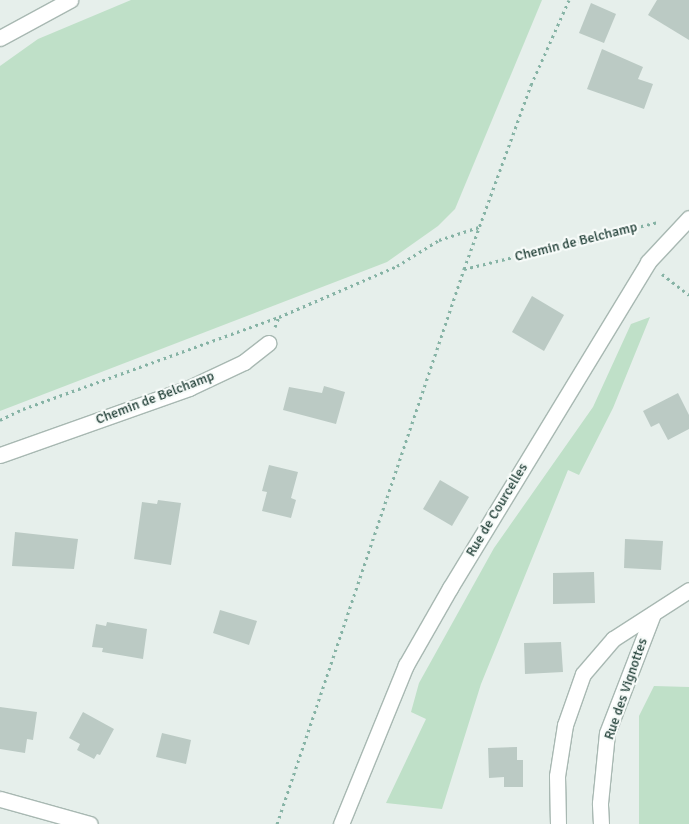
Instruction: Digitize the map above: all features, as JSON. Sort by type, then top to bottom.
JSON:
[{"type":"street","points":[[0,38],[70,0]]},
{"type":"street","name":"Rue de Courcelles","points":[[341,824],[406,665],[450,588],[648,262],[689,218]]},
{"type":"street","name":"Chemin de Belchamp","points":[[0,456],[189,388],[244,362],[268,343]]},
{"type":"street","name":"Rue des Vignottes","points":[[558,824],[557,776],[565,725],[583,674],[613,639],[689,590]]},
{"type":"street","name":"Rue des Vignottes","points":[[601,824],[600,803],[607,733],[630,668],[653,614]]},
{"type":"street","points":[[0,799],[90,824]]},
{"type":"path","points":[[277,824],[464,269],[531,85],[569,0]]},
{"type":"path","name":"Chemin de Belchamp","points":[[464,269],[661,222]]},
{"type":"path","points":[[0,420],[32,406],[279,317],[397,266],[439,240],[480,227]]},
{"type":"path","points":[[648,262],[689,295]]},
{"type":"path","points":[[268,343],[279,317]]},
{"type":"green space","points":[[131,0],[542,0],[455,209],[438,226],[387,262],[0,411],[0,66],[38,39]]},
{"type":"green space","points":[[650,317],[613,408],[579,475],[568,470],[481,684],[442,809],[386,803],[426,719],[411,712],[419,683],[494,548],[593,407],[631,324]]},
{"type":"green space","points":[[654,686],[689,687],[689,824],[639,824],[639,716]]},
{"type":"building","points":[[657,0],[689,0],[689,40],[648,15]]},
{"type":"building","points":[[591,3],[616,14],[604,43],[579,33]]},
{"type":"building","points":[[602,49],[643,67],[638,79],[653,84],[644,109],[587,89]]},
{"type":"building","points":[[532,296],[564,315],[544,351],[512,332]]},
{"type":"building","points":[[324,386],[345,392],[336,424],[283,410],[289,387],[322,393]]},
{"type":"building","points":[[678,393],[689,415],[689,429],[668,440],[659,423],[651,427],[643,411]]},
{"type":"building","points":[[269,465],[298,472],[291,498],[296,500],[291,518],[262,511],[267,492],[262,491]]},
{"type":"building","points":[[440,480],[469,497],[452,526],[423,509]]},
{"type":"building","points":[[158,500],[181,503],[171,565],[134,559],[142,502],[157,504]]},
{"type":"building","points":[[15,532],[78,539],[74,569],[12,566]]},
{"type":"building","points":[[625,539],[663,541],[661,570],[624,568]]},
{"type":"building","points":[[594,572],[595,603],[553,604],[553,573]]},
{"type":"building","points":[[220,610],[257,621],[249,645],[213,633]]},
{"type":"building","points":[[107,622],[147,629],[143,659],[102,652],[103,648],[92,647],[96,624],[106,626]]},
{"type":"building","points":[[561,642],[563,672],[525,674],[524,643]]},
{"type":"building","points":[[0,707],[37,712],[33,740],[27,739],[25,753],[0,749]]},
{"type":"building","points":[[83,712],[114,729],[100,755],[97,754],[94,759],[77,750],[80,744],[69,738]]},
{"type":"building","points":[[162,733],[191,740],[186,764],[156,757]]},
{"type":"building","points":[[517,747],[517,760],[523,760],[523,787],[504,787],[504,777],[489,778],[488,748]]}]
